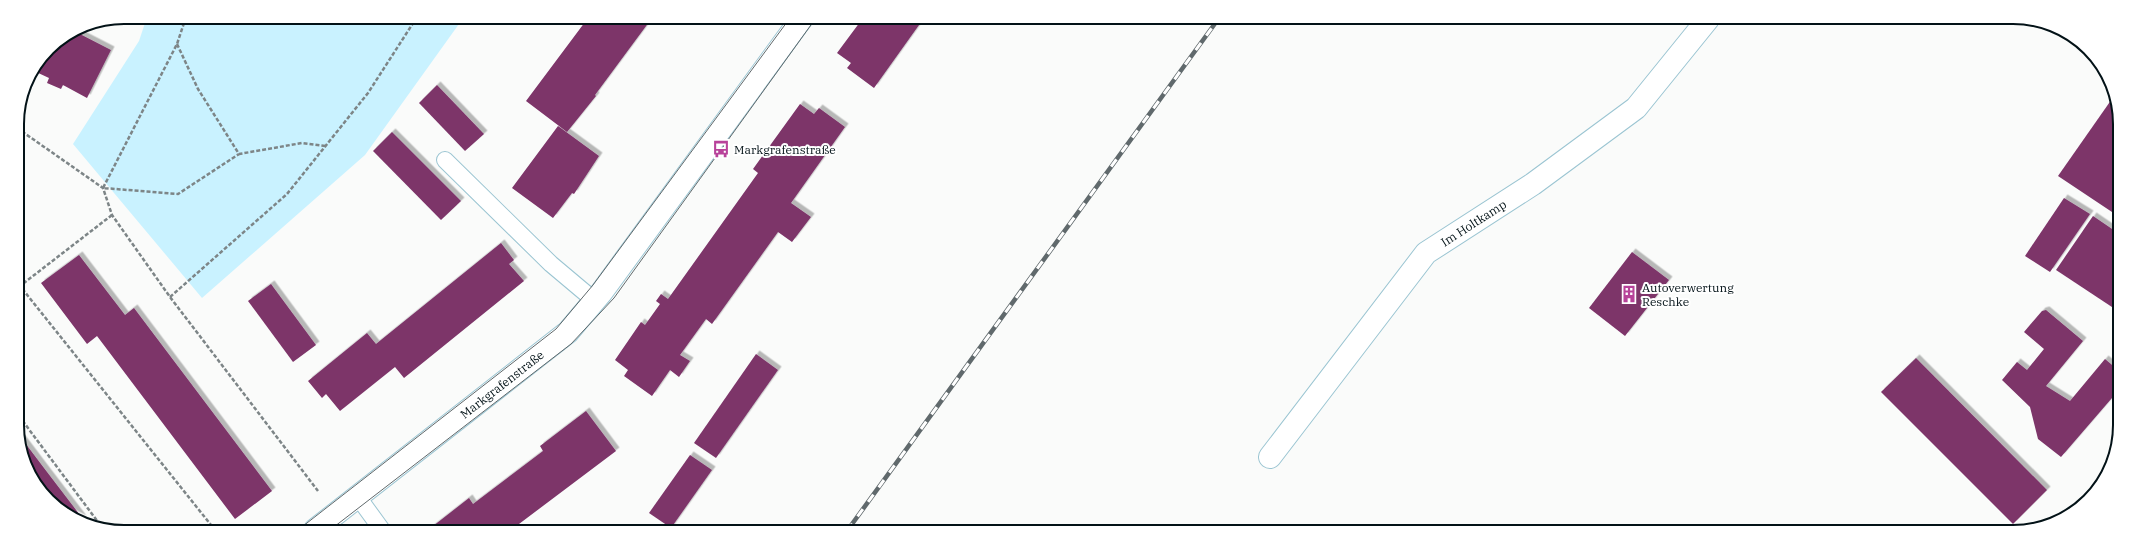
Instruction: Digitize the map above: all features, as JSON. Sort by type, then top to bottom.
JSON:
[{"type":"street","name":"Markgrafenstraße","points":[[322,525],[568,332],[595,301],[798,24]]},
{"type":"street","name":"Im Holtkamp","points":[[1270,457],[1426,253],[1534,184],[1636,108],[1704,24]]},
{"type":"lane","points":[[445,160],[551,264],[595,301]]},
{"type":"lane","points":[[358,497],[378,525]]},
{"type":"path","points":[[184,24],[177,44],[103,188],[112,215],[170,297],[336,514]]},
{"type":"path","points":[[170,297],[287,194],[368,93],[412,24]]},
{"type":"path","points":[[177,44],[198,89],[239,154]]},
{"type":"path","points":[[24,133],[103,188],[178,194],[239,154],[302,143],[326,146]]},
{"type":"path","points":[[24,281],[112,215]]},
{"type":"path","points":[[24,291],[211,525]]},
{"type":"path","points":[[24,423],[98,522]]},
{"type":"shaded area","points":[[145,24],[459,24],[365,155],[202,298],[73,144],[139,41]]},
{"type":"building","points":[[584,24],[648,24],[595,95],[596,96],[567,132],[526,101]]},
{"type":"building","points":[[859,24],[920,24],[874,88],[847,68],[851,63],[837,53]]},
{"type":"building","points":[[80,34],[111,50],[87,98],[63,85],[61,89],[47,83],[49,78],[38,73],[53,53]]},
{"type":"building","points":[[437,85],[484,134],[465,151],[419,103]]},
{"type":"building","points":[[2110,101],[2113,118],[2113,213],[2058,176]]},
{"type":"building","points":[[800,104],[814,114],[819,108],[845,127],[791,203],[811,217],[792,242],[778,232],[712,324],[706,319],[680,355],[690,361],[679,377],[670,370],[652,396],[624,376],[628,370],[615,360],[641,322],[645,325],[660,304],[656,301],[661,294],[668,299],[758,173],[753,169]]},
{"type":"building","points":[[558,126],[599,156],[574,194],[572,193],[553,218],[512,188]]},
{"type":"building","points":[[392,132],[461,201],[441,220],[373,151]]},
{"type":"building","points":[[2064,198],[2090,214],[2050,272],[2025,256]]},
{"type":"building","points":[[2093,216],[2113,230],[2113,308],[2056,270]]},
{"type":"building","points":[[501,243],[514,260],[509,264],[524,281],[404,378],[395,367],[340,411],[326,394],[322,398],[308,381],[367,333],[376,344]]},
{"type":"building","name":"Autoverwertung Reschke","points":[[1632,252],[1669,280],[1625,336],[1589,308]]},
{"type":"building","points":[[79,255],[125,315],[134,308],[272,491],[235,519],[97,336],[87,344],[41,283]]},
{"type":"building","points":[[271,284],[316,345],[293,362],[248,301]]},
{"type":"building","points":[[2046,310],[2083,341],[2046,386],[2070,401],[2105,359],[2113,366],[2113,397],[2061,457],[2038,439],[2030,407],[2002,380],[2017,362],[2027,370],[2044,349],[2024,332],[2042,311]]},
{"type":"building","points":[[756,354],[778,370],[716,458],[694,443]]},
{"type":"building","points":[[1916,358],[2047,490],[2013,524],[1881,392]]},
{"type":"building","points":[[586,411],[616,451],[518,525],[434,525],[469,498],[473,504],[543,451],[540,446]]},
{"type":"building","points":[[26,444],[79,514],[74,512],[53,496],[45,486],[34,469]]},
{"type":"building","points":[[690,455],[712,470],[673,525],[667,525],[649,513]]},
{"type":"tram line","points":[[304,525],[556,329],[593,285],[786,24]]},
{"type":"tram line","points":[[336,525],[571,344],[614,298],[812,24]]},
{"type":"railway","points":[[851,525],[1215,24]]},
{"type":"place","name":"Markgrafenstraße","points":[[721,149]]},
{"type":"place","name":"Autoverwertung Reschke","points":[[1629,294]]}]
